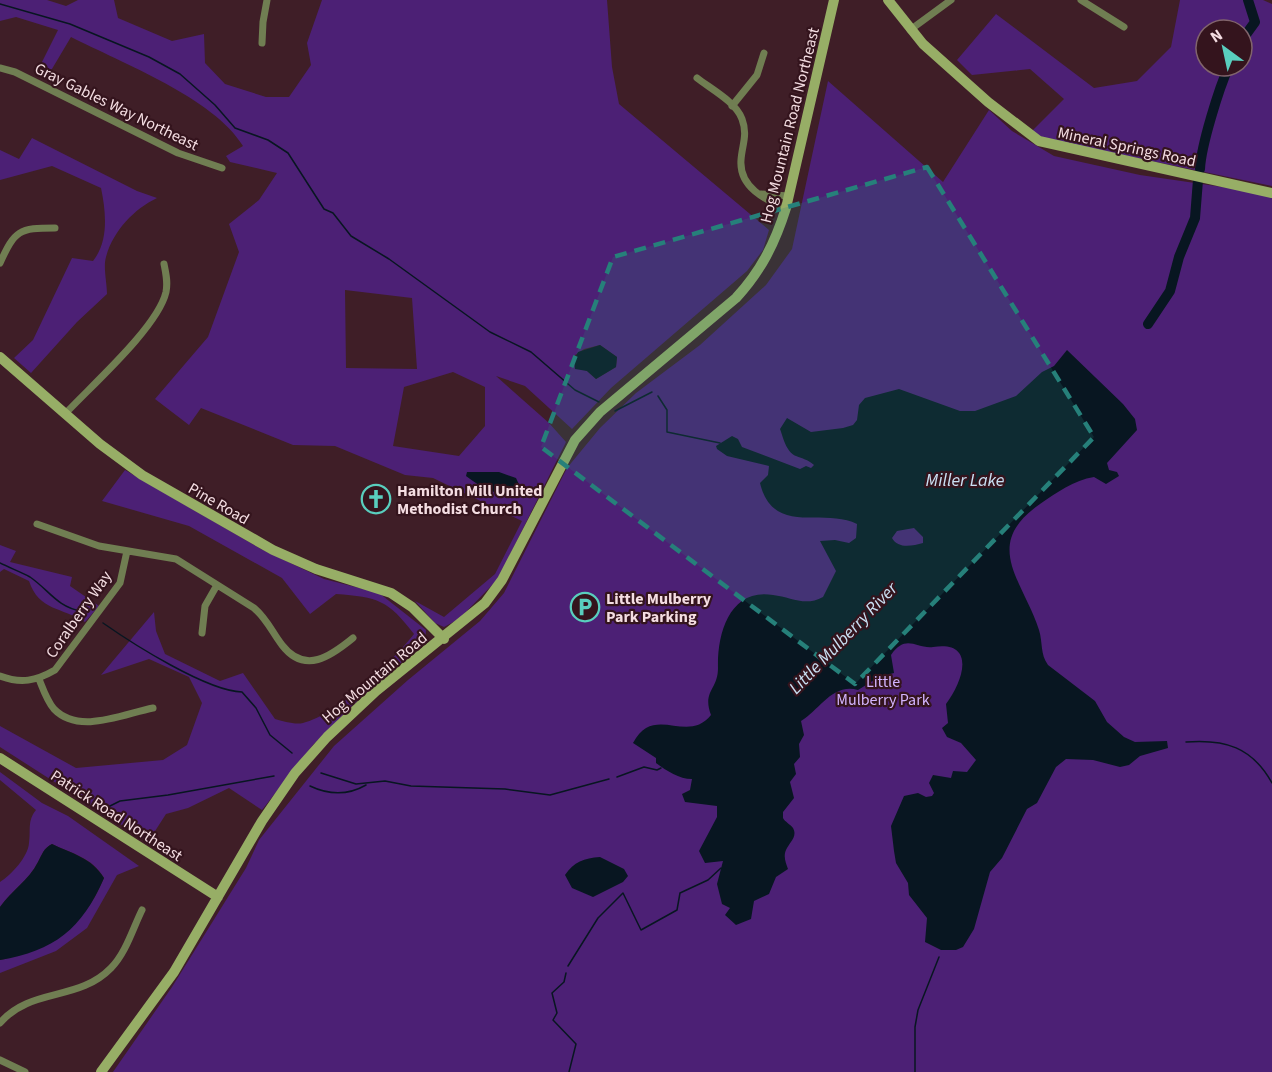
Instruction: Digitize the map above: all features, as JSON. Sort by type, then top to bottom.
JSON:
[{"type":"street","points":[[262,43],[262,22],[267,0]]},
{"type":"street","name":"Hog Mountain Road Northeast","points":[[612,402],[736,298],[756,276],[776,238],[786,208],[834,0]]},
{"type":"street","name":"Mineral Springs Road","points":[[888,0],[910,30],[988,102],[1040,141],[1272,193]]},
{"type":"street","points":[[910,30],[951,0]]},
{"type":"street","points":[[1080,0],[1124,27]]},
{"type":"street","points":[[732,106],[757,75],[764,53]]},
{"type":"street","name":"Gray Gables Way Northeast","points":[[0,68],[15,72],[178,153],[222,168]]},
{"type":"street","points":[[697,78],[741,116],[746,132],[741,161],[742,176],[749,187],[766,200],[786,208]]},
{"type":"street","points":[[761,194],[788,196]]},
{"type":"street","points":[[0,263],[10,242],[18,232],[30,228],[55,228]]},
{"type":"street","points":[[65,414],[156,315],[168,283],[164,264]]},
{"type":"street","name":"Pine Road","points":[[0,357],[100,444],[164,488],[273,550],[316,569],[391,593],[412,607],[444,639]]},
{"type":"street","name":"Hog Mountain Road","points":[[101,1072],[168,981],[277,798],[327,737],[376,692],[444,639],[485,603],[502,580],[575,440],[612,402]]},
{"type":"street","points":[[37,524],[99,546],[176,559],[254,608],[265,618],[282,646],[292,656],[307,661],[320,660],[332,656],[353,638]]},
{"type":"street","name":"Coralberry Way","points":[[0,676],[19,681],[39,679],[55,670],[120,583],[127,551]]},
{"type":"street","points":[[202,633],[205,606],[217,585]]},
{"type":"street","points":[[39,679],[53,708],[66,718],[88,723],[153,708]]},
{"type":"street","name":"Patrick Road Northeast","points":[[0,758],[218,897]]},
{"type":"street","points":[[0,1023],[16,1007],[29,1000],[81,989],[98,979],[113,966],[122,952],[142,910]]},
{"type":"street","points":[[0,1060],[26,1072]]},
{"type":"highlighted area","points":[[927,167],[1094,437],[855,684],[541,447],[613,257]]},
{"type":"green space","points":[[0,0],[47,0],[66,6],[78,0],[114,0],[118,18],[172,41],[204,34],[205,63],[225,84],[266,97],[289,97],[311,65],[307,43],[322,0],[607,0],[612,67],[619,104],[769,230],[763,250],[747,271],[611,388],[572,429],[525,386],[496,376],[549,423],[566,442],[498,579],[459,619],[444,627],[435,623],[415,601],[444,617],[495,574],[522,521],[433,478],[405,475],[335,446],[293,445],[201,408],[189,425],[155,399],[208,337],[239,252],[229,224],[259,200],[277,173],[230,162],[226,156],[243,146],[211,112],[165,83],[71,37],[46,79],[36,74],[58,30],[16,17],[0,21]],"holes":[[[345,290],[412,298],[417,369],[346,368]],[[600,345],[617,357],[616,367],[596,379],[587,371],[574,365],[575,355],[584,349]],[[453,372],[485,387],[485,426],[459,456],[393,446],[404,387]]]},
{"type":"green space","points":[[1180,0],[1263,0],[1272,4],[1272,186],[1045,139],[1032,131],[1064,99],[1030,69],[972,75],[957,60],[996,14],[1094,88],[1137,81],[1171,47]]},
{"type":"green space","name":"Little Mulberry Park","points":[[828,81],[943,182],[989,110],[1012,131],[1054,156],[1140,175],[1243,190],[1272,197],[1272,1072],[113,1072],[172,987],[246,868],[259,840],[334,746],[408,680],[480,621],[504,593],[567,468],[600,428],[636,393],[700,345],[766,285],[792,249]]},
{"type":"green space","points":[[32,138],[137,191],[157,198],[140,208],[126,222],[109,247],[105,261],[107,294],[77,322],[31,373],[14,358],[33,340],[72,258],[93,261],[102,245],[105,226],[101,188],[52,166],[0,180],[0,150],[19,159]]},
{"type":"green space","points":[[125,470],[261,549],[324,579],[379,593],[426,630],[425,642],[359,699],[313,745],[262,810],[229,788],[188,808],[166,814],[148,842],[0,747],[0,726],[76,768],[163,760],[187,745],[202,703],[189,677],[149,659],[101,675],[154,612],[156,631],[165,654],[220,681],[243,673],[275,719],[296,724],[317,718],[347,699],[392,659],[414,634],[389,607],[381,602],[362,597],[336,594],[310,614],[282,578],[189,526],[102,501]]},
{"type":"green space","points":[[0,545],[16,551],[10,562],[72,577],[70,586],[99,606],[85,622],[45,603],[33,591],[29,581],[4,569],[0,572]]},
{"type":"green space","points":[[0,772],[42,803],[68,816],[139,866],[117,875],[87,928],[56,951],[0,973],[0,960],[19,954],[42,942],[82,914],[92,902],[104,878],[88,861],[52,844],[45,850],[30,874],[0,907],[0,882],[14,870],[26,854],[30,822],[36,810],[0,780]]},
{"type":"water","points":[[600,345],[617,357],[616,367],[596,379],[587,371],[575,369],[574,360],[578,352]]},
{"type":"water","name":"Miller Lake","points":[[1067,350],[1123,404],[1135,419],[1137,430],[1107,463],[1109,470],[1117,472],[1119,476],[1106,484],[1094,477],[1072,484],[1040,504],[1022,519],[1013,534],[1010,549],[1011,564],[1039,630],[1045,661],[1048,665],[1095,701],[1107,722],[1124,737],[1135,742],[1167,741],[1168,748],[1140,756],[1129,765],[1120,767],[1093,760],[1066,759],[1056,767],[1037,803],[1027,809],[1002,858],[990,872],[974,929],[963,947],[956,950],[941,950],[925,942],[927,918],[909,895],[908,883],[896,863],[891,826],[904,796],[918,793],[926,797],[932,796],[934,793],[929,783],[933,775],[951,778],[953,771],[967,772],[976,760],[961,743],[947,737],[942,728],[948,723],[946,704],[961,674],[961,656],[956,650],[947,647],[927,647],[906,643],[896,648],[891,655],[894,673],[879,677],[858,690],[841,690],[801,721],[804,735],[799,744],[800,757],[794,764],[796,774],[790,782],[794,798],[783,812],[783,818],[794,831],[794,837],[785,853],[788,869],[776,877],[769,894],[754,901],[751,919],[736,925],[725,915],[730,908],[722,904],[717,884],[723,861],[705,863],[699,851],[717,817],[717,806],[685,802],[682,794],[690,790],[692,779],[682,778],[669,772],[656,763],[656,758],[633,743],[641,732],[651,726],[661,724],[692,726],[702,723],[711,715],[708,701],[716,681],[720,641],[729,616],[736,606],[758,595],[773,595],[804,601],[823,597],[836,571],[820,541],[835,540],[849,543],[856,538],[857,524],[830,518],[788,515],[776,510],[767,500],[760,483],[768,475],[769,466],[727,456],[716,446],[732,436],[738,439],[742,447],[800,469],[806,466],[811,468],[814,465],[793,454],[785,444],[780,429],[787,418],[811,432],[843,428],[853,425],[857,420],[859,405],[865,398],[899,389],[960,411],[975,411],[1016,396],[1042,372],[1054,366]],"holes":[[[914,528],[923,537],[923,543],[910,546],[898,544],[892,538],[897,531]]]},
{"type":"water","points":[[467,472],[499,472],[516,478],[522,491],[520,494],[491,491],[466,476]]},
{"type":"water","points":[[52,844],[87,861],[104,878],[86,911],[64,935],[36,951],[0,960],[0,907],[30,874],[45,850]]},
{"type":"water","points":[[600,857],[624,869],[628,876],[623,882],[593,897],[572,888],[565,875],[568,871],[589,858]]},
{"type":"waterway","name":"Little Mulberry River","points":[[1248,0],[1254,18]]},
{"type":"waterway","points":[[0,4],[70,24],[149,57],[180,74],[215,105],[235,128],[268,140],[288,153],[324,209],[333,213],[351,236],[389,259],[490,332],[531,352],[575,390],[599,402]]},
{"type":"waterway","name":"Little Mulberry River","points":[[1254,19],[1254,23]]},
{"type":"waterway","name":"Little Mulberry River","points":[[1200,169],[1211,117],[1224,78]]},
{"type":"waterway","name":"Little Mulberry River","points":[[1148,324],[1170,291],[1179,257],[1195,218],[1198,180]]},
{"type":"waterway","points":[[615,411],[652,392]]},
{"type":"waterway","points":[[658,396],[667,410],[667,432],[720,443]]},
{"type":"waterway","points":[[0,563],[30,577],[66,606],[81,611]]},
{"type":"waterway","points":[[103,623],[151,654],[191,675],[227,690],[242,692],[256,708],[270,735],[292,753]]},
{"type":"waterway","points":[[1186,742],[1213,742],[1236,748],[1256,761],[1272,783]]},
{"type":"waterway","points":[[617,777],[644,767],[657,770],[661,768]]},
{"type":"waterway","points":[[321,773],[356,784],[385,781],[411,786],[505,789],[550,795],[609,779]]},
{"type":"waterway","points":[[103,815],[106,808],[120,801],[274,776]]},
{"type":"waterway","points":[[310,786],[324,791],[345,793],[366,785]]},
{"type":"waterway","name":"Little Mulberry River","points":[[568,966],[598,918],[623,893],[641,930],[677,910],[680,893],[708,880],[721,868]]},
{"type":"waterway","points":[[915,1072],[915,1027],[918,1010],[939,957]]},
{"type":"waterway","name":"Little Mulberry River","points":[[566,973],[564,982],[552,993],[557,1013],[553,1020],[576,1044],[569,1072]]},
{"type":"place","name":"Hamilton Mill United Methodist Church","points":[[376,499]]},
{"type":"place","name":"Little Mulberry Park Parking","points":[[585,607]]}]
